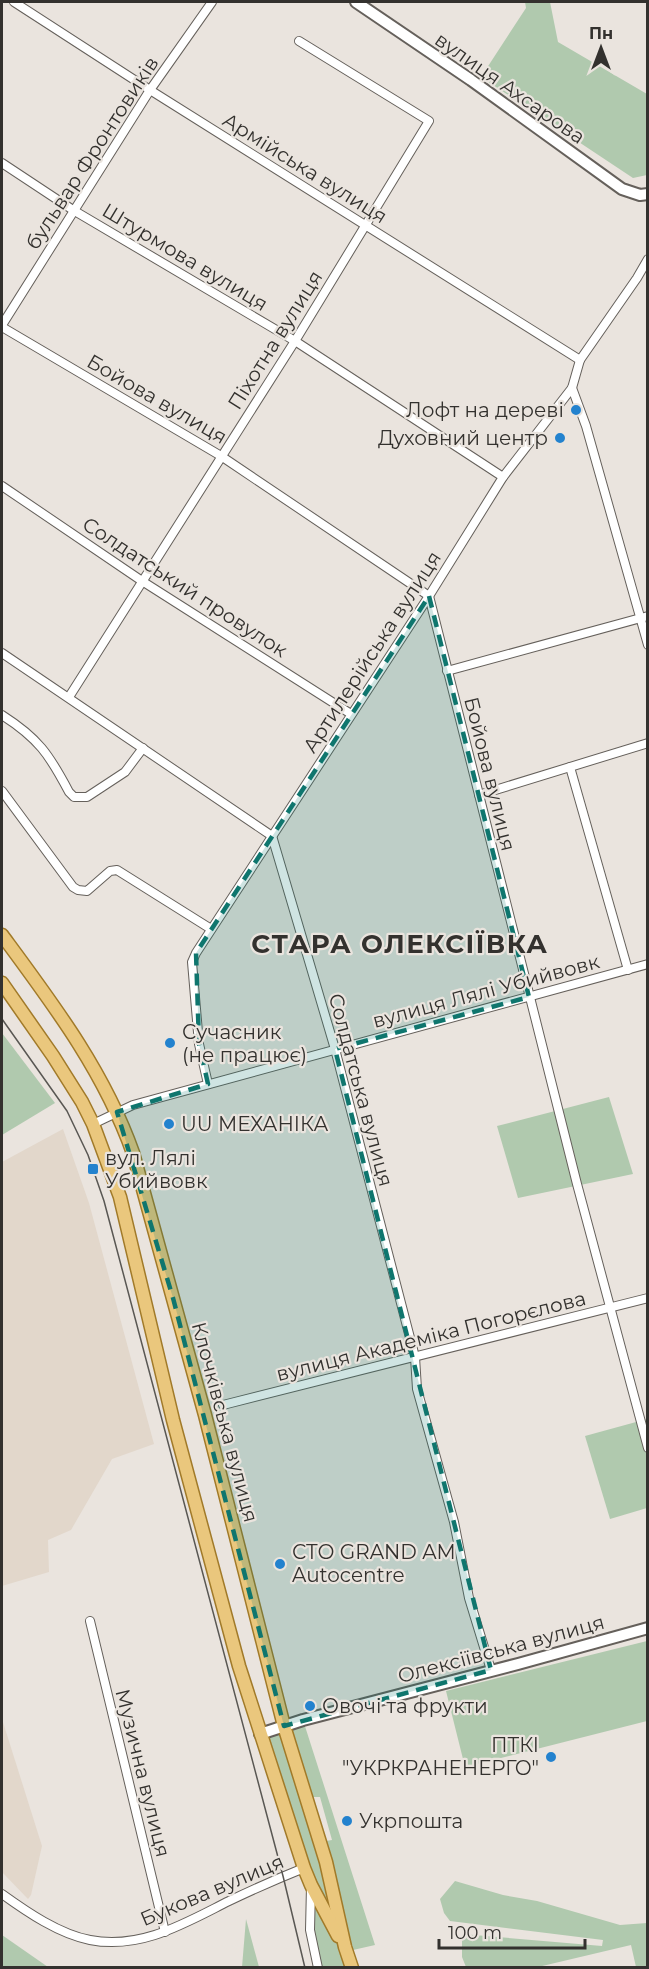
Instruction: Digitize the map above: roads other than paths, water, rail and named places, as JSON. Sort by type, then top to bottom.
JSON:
[{"type":"main road","name":"Клочківська вулиця","points":[[2,935],[81,1045],[117,1112],[133,1153],[205,1415],[284,1726],[326,1862],[352,1968]]},
{"type":"main road","name":"Клочківська вулиця","points":[[2,983],[82,1102],[93,1124],[120,1197],[180,1444],[238,1666],[304,1868],[345,1947]]},
{"type":"street","name":"Армійська вулиця","points":[[14,2],[580,360]]},
{"type":"street","name":"бульвар Фронтовиків","points":[[2,326],[150,90],[212,2]]},
{"type":"street","name":"вулиця Ахсарова","points":[[356,2],[471,80],[622,189],[640,195],[648,194]]},
{"type":"street","name":"Піхотна вулиця","points":[[69,697],[295,341],[429,121],[299,41]]},
{"type":"street","name":"Штурмова вулиця","points":[[2,163],[73,210],[295,341],[503,477]]},
{"type":"street","name":"Артилерійська вулиця","points":[[208,1084],[199,1044],[192,962],[211,929],[429,596],[503,477],[572,388],[580,360],[648,259]]},
{"type":"street","name":"Бойова вулиця","points":[[2,326],[221,456],[429,596],[529,997],[648,1448]]},
{"type":"street","points":[[572,388],[586,426],[644,617],[648,645]]},
{"type":"street","name":"Солдатський провулок","points":[[2,486],[142,581],[351,714]]},
{"type":"street","points":[[447,671],[644,617]]},
{"type":"street","points":[[2,654],[272,836]]},
{"type":"street","points":[[2,715],[23,728],[47,752],[74,797],[87,797],[125,772],[143,748]]},
{"type":"street","points":[[479,795],[648,743]]},
{"type":"street","points":[[570,767],[628,970]]},
{"type":"street","points":[[2,791],[73,887],[87,891],[110,871],[117,870],[211,929]]},
{"type":"street","name":"Солдатська вулиця","points":[[272,836],[335,1049],[415,1357],[417,1389],[454,1522],[469,1598],[491,1670]]},
{"type":"street","name":"вулиця Лялі Убийвовк","points":[[93,1124],[133,1105],[648,964]]},
{"type":"street","name":"вулиця Академіка Погорєлова","points":[[223,1405],[648,1298]]},
{"type":"street","name":"Музична вулиця","points":[[90,1621],[165,1932]]},
{"type":"street","name":"Олексіївська вулиця","points":[[260,1734],[648,1628]]},
{"type":"street","name":"Букова вулиця","points":[[2,1894],[61,1930],[89,1940],[118,1943],[165,1932],[304,1868]]},
{"type":"street","name":"Клочківська вулиця","points":[[311,1885],[310,1930],[318,1968]]},
{"type":"tram line","points":[[2,1019],[67,1111],[88,1155],[104,1201],[283,1876],[305,1968]]},
{"type":"place","name":"Лофт на дереві","points":[[576,410]]},
{"type":"place","name":"Духовний центр","points":[[560,438]]},
{"type":"place","name":"Сучасник (не працює)","points":[[170,1043]]},
{"type":"place","name":"UU МЕХАНІКА","points":[[169,1124]]},
{"type":"place","name":"вул. Лялі Убийвовк","points":[[93,1169]]},
{"type":"place","name":"СТО GRAND AM Autocentre","points":[[280,1564]]},
{"type":"place","name":"Овочі та фрукти","points":[[310,1706]]},
{"type":"place","name":"ПТКІ \"УКРКРАНЕНЕРГО\"","points":[[551,1757]]},
{"type":"place","name":"Укрпошта","points":[[347,1821]]},
{"type":"district","name":"СТАРА ОЛЕКСІЇВКА","points":[[400,944]]}]
